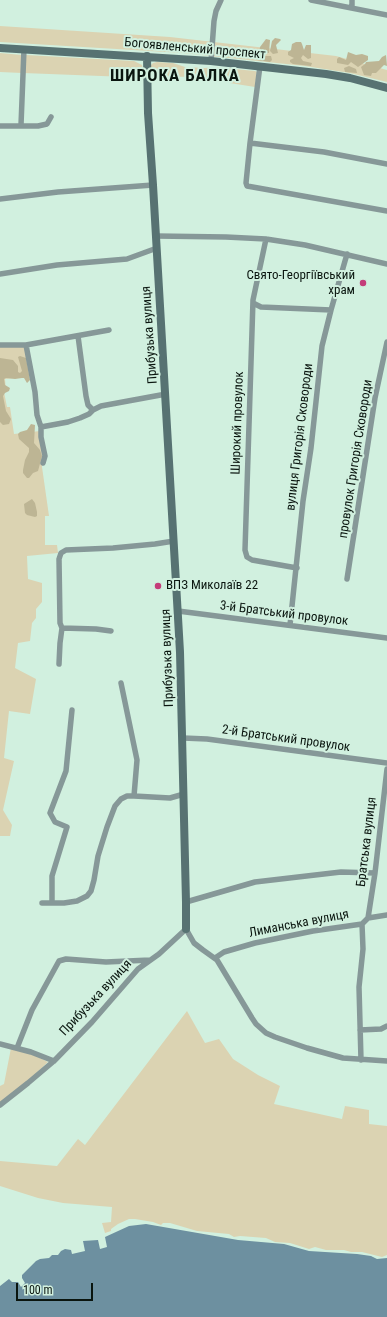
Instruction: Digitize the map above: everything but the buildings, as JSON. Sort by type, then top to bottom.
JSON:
[{"type":"street","points":[[211,61],[214,21],[216,11],[221,0]]},
{"type":"street","points":[[311,0],[387,15]]},
{"type":"street","points":[[352,0],[352,8]]},
{"type":"street","name":"Богоявленський проспект","points":[[0,48],[147,56],[260,66],[350,78],[387,88]]},
{"type":"street","points":[[21,125],[24,49]]},
{"type":"street","name":"Прибузька вулиця","points":[[0,1105],[54,1061],[92,1022],[130,977],[186,930],[183,738],[178,610],[148,113],[147,56]]},
{"type":"street","points":[[260,66],[250,143],[246,183],[247,186],[387,211]]},
{"type":"street","points":[[0,126],[42,126],[47,124],[51,117]]},
{"type":"street","points":[[250,143],[324,152],[387,164]]},
{"type":"street","points":[[0,199],[58,192],[153,185]]},
{"type":"street","points":[[156,236],[266,239],[305,245],[387,264]]},
{"type":"street","name":"Широкий провулок","points":[[266,239],[253,303],[246,554],[248,558],[252,560],[297,568]]},
{"type":"street","points":[[0,274],[57,266],[127,259],[157,248]]},
{"type":"street","name":"вулиця Григорія Сковороди","points":[[290,625],[299,540],[313,435],[322,346],[347,254]]},
{"type":"street","points":[[253,303],[261,307],[331,310]]},
{"type":"street","points":[[0,344],[26,345],[109,330]]},
{"type":"street","points":[[78,336],[86,396],[88,405],[93,410]]},
{"type":"street","name":"провулок Григорія Сковороди","points":[[347,579],[375,398],[387,342]]},
{"type":"street","points":[[26,345],[34,383],[37,415],[42,427],[41,437],[45,456],[43,463]]},
{"type":"street","points":[[42,427],[80,418],[93,410],[104,406],[166,394]]},
{"type":"street","points":[[59,664],[62,628],[60,623],[59,559],[61,553],[66,550],[113,548],[174,541]]},
{"type":"street","name":"3-й Братський провулок","points":[[178,610],[387,638]]},
{"type":"street","points":[[62,628],[111,631]]},
{"type":"street","points":[[121,684],[137,760],[134,796]]},
{"type":"street","points":[[52,903],[52,876],[67,827],[55,822],[50,813],[66,771],[72,710]]},
{"type":"street","name":"2-й Братський провулок","points":[[183,738],[207,739],[387,763]]},
{"type":"street","name":"Братська вулиця","points":[[368,918],[387,769]]},
{"type":"street","points":[[42,903],[77,901],[87,896],[91,891],[100,850],[107,827],[115,806],[122,797],[134,796],[166,798],[184,794]]},
{"type":"street","points":[[186,902],[255,882],[341,872],[375,872]]},
{"type":"street","name":"Лиманська вулиця","points":[[215,958],[224,952],[255,943],[313,931],[362,924],[368,918],[387,915]]},
{"type":"street","points":[[361,1060],[359,987],[363,949],[362,924]]},
{"type":"street","points":[[186,930],[194,943],[215,958],[228,976],[256,1024],[266,1032],[275,1037],[331,1056],[361,1060],[387,1061]]},
{"type":"street","points":[[17,1048],[32,1010],[59,961],[66,959],[106,962],[150,960]]},
{"type":"street","points":[[360,1030],[381,1029],[387,1026]]},
{"type":"street","points":[[0,1044],[17,1048],[54,1061]]},
{"type":"shaded area","points":[[0,26],[170,37],[336,56],[387,70],[387,82],[350,73],[305,66],[183,53],[0,42]]},
{"type":"shaded area","points":[[275,38],[281,40],[276,45],[278,53],[273,54],[270,51],[272,41]]},
{"type":"shaded area","points":[[266,39],[270,40],[269,53],[259,53],[260,47]]},
{"type":"shaded area","points":[[301,42],[304,50],[306,45],[311,45],[311,58],[308,59],[303,55],[301,58],[303,61],[312,63],[311,66],[293,64],[290,62],[290,60],[294,58],[288,55],[288,52],[291,50],[292,44]]},
{"type":"shaded area","points":[[348,52],[356,55],[362,54],[368,56],[368,60],[358,67],[351,62],[348,65],[337,63],[337,59],[339,57],[346,60]]},
{"type":"shaded area","points":[[0,53],[22,55],[22,73],[0,72]]},
{"type":"shaded area","points":[[26,55],[134,61],[142,65],[145,79],[23,73]]},
{"type":"shaded area","points":[[386,55],[387,66],[384,65],[376,73],[372,73],[371,76],[364,75],[361,67],[366,62],[379,61]]},
{"type":"shaded area","points":[[271,56],[272,60],[270,62],[257,60],[255,57]]},
{"type":"shaded area","points":[[157,62],[173,63],[185,67],[214,67],[255,71],[257,72],[255,87],[192,77],[149,76],[151,65]]},
{"type":"shaded area","points":[[349,66],[356,69],[357,73],[345,72],[344,68]]},
{"type":"shaded area","points":[[0,345],[24,346],[31,376],[5,379],[6,391],[4,392],[7,407],[10,407],[14,434],[40,431],[42,467],[49,516],[45,516],[45,545],[57,545],[58,553],[27,556],[28,579],[42,583],[42,602],[36,609],[36,618],[32,623],[30,641],[18,643],[15,668],[36,679],[30,714],[9,711],[4,758],[14,761],[3,810],[12,825],[10,836],[0,836]]},
{"type":"shaded area","points":[[20,356],[26,358],[30,380],[27,383],[24,378],[4,379],[5,385],[10,388],[9,391],[3,396],[6,411],[11,419],[9,424],[3,425],[0,422],[0,358],[13,360],[18,366],[18,372],[20,373],[22,371],[18,357]]},
{"type":"shaded area","points":[[31,424],[35,425],[34,443],[40,450],[42,456],[38,471],[27,478],[23,473],[23,470],[29,448],[19,439],[18,434],[27,430]]},
{"type":"shaded area","points":[[32,499],[35,503],[37,512],[37,516],[35,517],[25,513],[24,504]]},
{"type":"shaded area","points":[[187,1011],[205,1043],[219,1039],[233,1059],[258,1075],[280,1086],[274,1104],[342,1119],[345,1106],[369,1110],[369,1124],[387,1126],[387,1255],[382,1257],[362,1252],[326,1250],[315,1247],[309,1249],[290,1243],[275,1242],[266,1238],[234,1237],[229,1234],[197,1231],[170,1223],[163,1223],[161,1225],[135,1219],[129,1219],[118,1224],[111,1229],[111,1231],[105,1233],[102,1223],[111,1222],[112,1207],[63,1203],[38,1198],[0,1186],[0,1161],[57,1166],[78,1139],[85,1145]]},
{"type":"shaded area","points":[[11,1048],[30,1053],[48,1062],[28,1081],[0,1103],[0,1086],[4,1084]]},
{"type":"water","points":[[146,1224],[238,1240],[284,1244],[309,1251],[357,1254],[371,1256],[377,1259],[387,1258],[387,1317],[0,1317],[0,1286],[9,1279],[12,1282],[18,1282],[21,1287],[25,1283],[22,1275],[36,1261],[49,1258],[52,1255],[58,1255],[65,1249],[71,1250],[72,1254],[85,1251],[83,1241],[98,1240],[100,1249],[107,1247],[105,1237],[129,1226]]},
{"type":"place","name":"Свято-Георгіївський храм","points":[[363,283]]},
{"type":"place","name":"ВПЗ Миколаїв 22","points":[[158,586]]},
{"type":"district","name":"ШИРОКА БАЛКА","points":[[175,77]]}]
